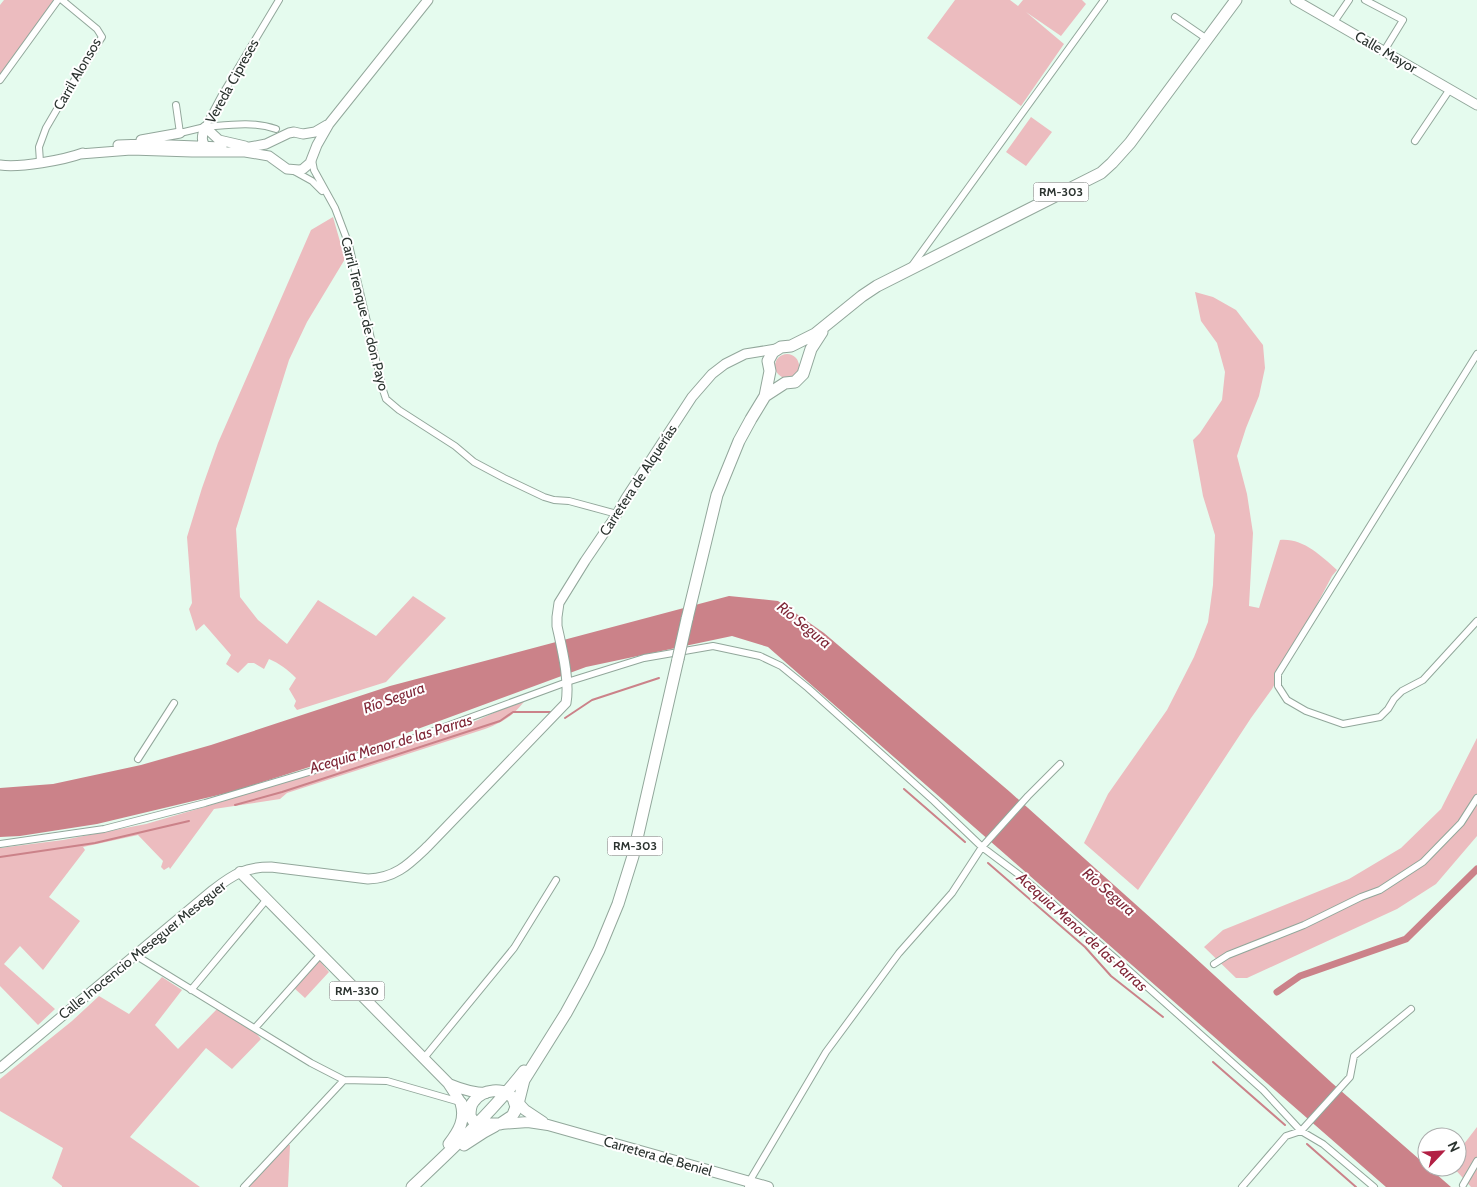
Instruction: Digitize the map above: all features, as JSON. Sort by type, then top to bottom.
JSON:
[{"type":"highway","name":"RM-303","points":[[765,396],[770,356],[776,349],[791,346],[815,334],[877,286],[1100,173],[1112,164],[1130,143],[1236,0]]},
{"type":"highway","name":"RM-303","points":[[560,1021],[591,966],[618,904],[633,856],[717,495],[739,441],[765,396],[785,383],[795,382],[800,378],[806,369],[811,349],[818,336],[831,322]]},
{"type":"highway","points":[[791,346],[801,352],[805,357],[806,363]]},
{"type":"highway","points":[[769,369],[776,380],[785,383]]},
{"type":"highway","points":[[414,1185],[469,1112],[486,1093],[506,1082],[516,1073],[560,1021]]},
{"type":"highway","points":[[414,1185],[469,1141],[510,1118],[524,1080],[560,1021]]},
{"type":"highway","points":[[486,1093],[499,1090],[516,1102]]},
{"type":"highway","points":[[414,1185],[451,1142],[469,1112],[516,1102]]},
{"type":"highway","points":[[469,1112],[500,1124]]},
{"type":"main road","points":[[279,133],[275,154],[279,162],[284,168],[294,171],[303,169],[313,155],[329,124],[428,0]]},
{"type":"main road","name":"Calle Mayor","points":[[1295,0],[1477,105]]},
{"type":"main road","points":[[303,134],[315,132],[329,124]]},
{"type":"main road","points":[[250,147],[220,140],[205,127],[202,138],[204,146],[210,149],[261,154],[279,162]]},
{"type":"main road","points":[[0,165],[14,166],[40,162],[180,132]]},
{"type":"main road","points":[[113,146],[145,144],[250,147],[266,144],[279,133],[299,132],[312,143],[313,155]]},
{"type":"main road","points":[[80,154],[131,150],[234,152]]},
{"type":"main road","name":"Carretera de Alquerías","points":[[567,682],[557,617],[560,603],[585,561],[692,397],[704,382],[725,364],[745,354],[776,349]]},
{"type":"main road","points":[[753,352],[758,354],[769,369]]},
{"type":"main road","name":"Calle Inocencio Meseguer Meseguer","points":[[0,1068],[213,890],[240,872],[256,867],[271,867],[343,876],[378,878],[389,876],[406,866],[428,846],[566,703],[567,682]]},
{"type":"main road","name":"RM-330","points":[[240,872],[448,1084]]},
{"type":"main road","points":[[448,1084],[475,1092],[486,1093]]},
{"type":"main road","points":[[448,1084],[469,1112]]},
{"type":"main road","points":[[516,1102],[534,1117],[548,1125]]},
{"type":"main road","points":[[500,1124],[528,1122],[548,1125]]},
{"type":"main road","name":"Carretera de Beniel","points":[[548,1125],[748,1184],[768,1187]]},
{"type":"street","points":[[0,80],[58,0]]},
{"type":"street","name":"Carril Alonsos","points":[[40,162],[39,147],[46,128],[102,37],[97,29],[62,0]]},
{"type":"street","name":"Vereda Cipreses","points":[[205,127],[279,0]]},
{"type":"street","points":[[909,270],[1104,0]]},
{"type":"street","points":[[1334,22],[1348,0]]},
{"type":"street","points":[[1365,0],[1403,20],[1384,51]]},
{"type":"street","points":[[1175,17],[1207,40]]},
{"type":"street","points":[[1415,141],[1450,89]]},
{"type":"street","points":[[176,105],[180,132],[205,127]]},
{"type":"street","name":"Vereda Cipreses","points":[[205,127],[257,124],[279,133]]},
{"type":"street","points":[[313,155],[314,170],[335,208]]},
{"type":"street","points":[[294,171],[319,187],[335,208]]},
{"type":"street","name":"Carril Trenque de don Payo","points":[[335,208],[349,245],[386,399],[399,410],[455,446],[474,462],[504,478],[544,497],[569,501],[617,514]]},
{"type":"street","points":[[1477,354],[1278,674],[1278,686],[1287,700],[1306,711],[1343,724],[1380,717],[1402,691],[1423,680],[1477,620]]},
{"type":"street","points":[[0,844],[104,829],[205,803],[390,746],[567,682],[644,658],[713,646],[760,656],[781,666],[808,688],[934,801],[982,847],[1022,877],[1262,1090],[1301,1131],[1323,1144],[1374,1187]]},
{"type":"street","points":[[138,759],[174,703]]},
{"type":"street","points":[[748,1184],[826,1052],[899,953],[952,893],[982,847],[1060,764]]},
{"type":"street","points":[[1214,964],[1228,955],[1304,925],[1361,897],[1380,890],[1423,862],[1461,823],[1477,798]]},
{"type":"street","points":[[424,1058],[514,948],[556,880]]},
{"type":"street","points":[[191,990],[267,898]]},
{"type":"street","points":[[255,1028],[321,954]]},
{"type":"street","points":[[135,955],[312,1063],[344,1080],[387,1081],[469,1112]]},
{"type":"street","points":[[1242,1187],[1286,1136],[1301,1131],[1350,1077],[1354,1056],[1411,1009]]},
{"type":"street","points":[[244,1187],[344,1080]]},
{"type":"street","points":[[1463,1184],[1477,1161]]},
{"type":"shaded area","points":[[4,0],[54,0],[0,77],[0,5]]},
{"type":"shaded area","points":[[955,0],[1010,0],[1018,6],[1023,0],[1082,0],[1086,4],[1061,36],[1026,12],[1064,44],[1021,106],[927,38]]},
{"type":"shaded area","points":[[1031,117],[1052,132],[1026,166],[1006,152]]},
{"type":"shaded area","points":[[333,217],[345,259],[307,322],[289,360],[236,529],[240,597],[258,620],[287,644],[318,600],[376,636],[413,596],[446,618],[386,682],[297,710],[294,706],[296,701],[289,689],[296,678],[287,670],[269,659],[264,669],[254,663],[248,663],[238,673],[226,664],[231,655],[204,624],[196,631],[189,609],[192,603],[187,537],[218,443],[311,230]]},
{"type":"shaded area","points":[[1195,292],[1213,297],[1236,310],[1263,345],[1265,368],[1259,396],[1237,456],[1247,494],[1253,533],[1249,606],[1259,608],[1280,540],[1288,540],[1304,545],[1318,553],[1337,570],[1332,576],[1272,689],[1138,890],[1084,843],[1108,794],[1167,710],[1194,657],[1208,622],[1213,585],[1215,535],[1203,496],[1193,440],[1200,433],[1222,400],[1225,372],[1217,343],[1201,321]]},
{"type":"shaded area","points":[[787,354],[792,355],[798,361],[798,371],[792,377],[787,378],[782,377],[776,371],[775,366],[776,361],[782,355]]},
{"type":"shaded area","points":[[527,698],[508,717],[485,729],[287,793],[280,799],[214,809],[170,869],[169,867],[164,870],[161,867],[163,861],[138,835],[83,847],[85,850],[49,897],[80,921],[43,970],[20,946],[4,964],[55,1009],[38,1025],[0,986],[0,848],[63,840],[146,824],[211,805],[354,758],[469,724]]},
{"type":"shaded area","points":[[1477,738],[1477,836],[1436,884],[1397,909],[1247,978],[1236,978],[1204,947],[1223,930],[1349,879],[1401,848],[1441,809]]},
{"type":"shaded area","points":[[319,960],[329,972],[305,998],[294,988]]},
{"type":"shaded area","points":[[162,977],[182,990],[155,1025],[178,1049],[217,1009],[254,1031],[261,1039],[232,1069],[206,1048],[130,1137],[200,1187],[62,1187],[52,1178],[63,1148],[0,1111],[0,1079],[72,1021],[99,996],[129,1014]]},
{"type":"shaded area","points":[[1477,1127],[1477,1187],[1471,1187],[1462,1177],[1467,1177],[1467,1140]]},
{"type":"shaded area","points":[[290,1145],[288,1187],[247,1187]]},
{"type":"water","name":"Río Segura","points":[[729,596],[778,601],[824,633],[1010,792],[1417,1157],[1417,1177],[1440,1177],[1451,1187],[1386,1187],[768,647],[732,636],[586,667],[347,755],[231,792],[97,824],[20,836],[0,837],[0,788],[53,784],[141,765],[211,745],[390,686]]},
{"type":"waterway","name":"Acequia Menor de las Parras","points":[[565,718],[592,700],[659,678]]},
{"type":"waterway","name":"Acequia Menor de las Parras","points":[[235,805],[282,792],[500,721],[513,712],[554,712]]},
{"type":"waterway","name":"Acequia Menor de las Parras","points":[[904,789],[965,842]]},
{"type":"waterway","name":"Acequia Menor de las Parras","points":[[0,857],[95,843],[189,821]]},
{"type":"waterway","name":"Acequia Menor de las Parras","points":[[988,863],[1085,947],[1111,976],[1163,1017]]},
{"type":"waterway","points":[[1277,992],[1300,976],[1406,939],[1477,869]]},
{"type":"waterway","name":"Acequia Menor de las Parras","points":[[1213,1062],[1285,1125]]},
{"type":"waterway","name":"Acequia Menor de las Parras","points":[[1307,1144],[1356,1187]]}]
